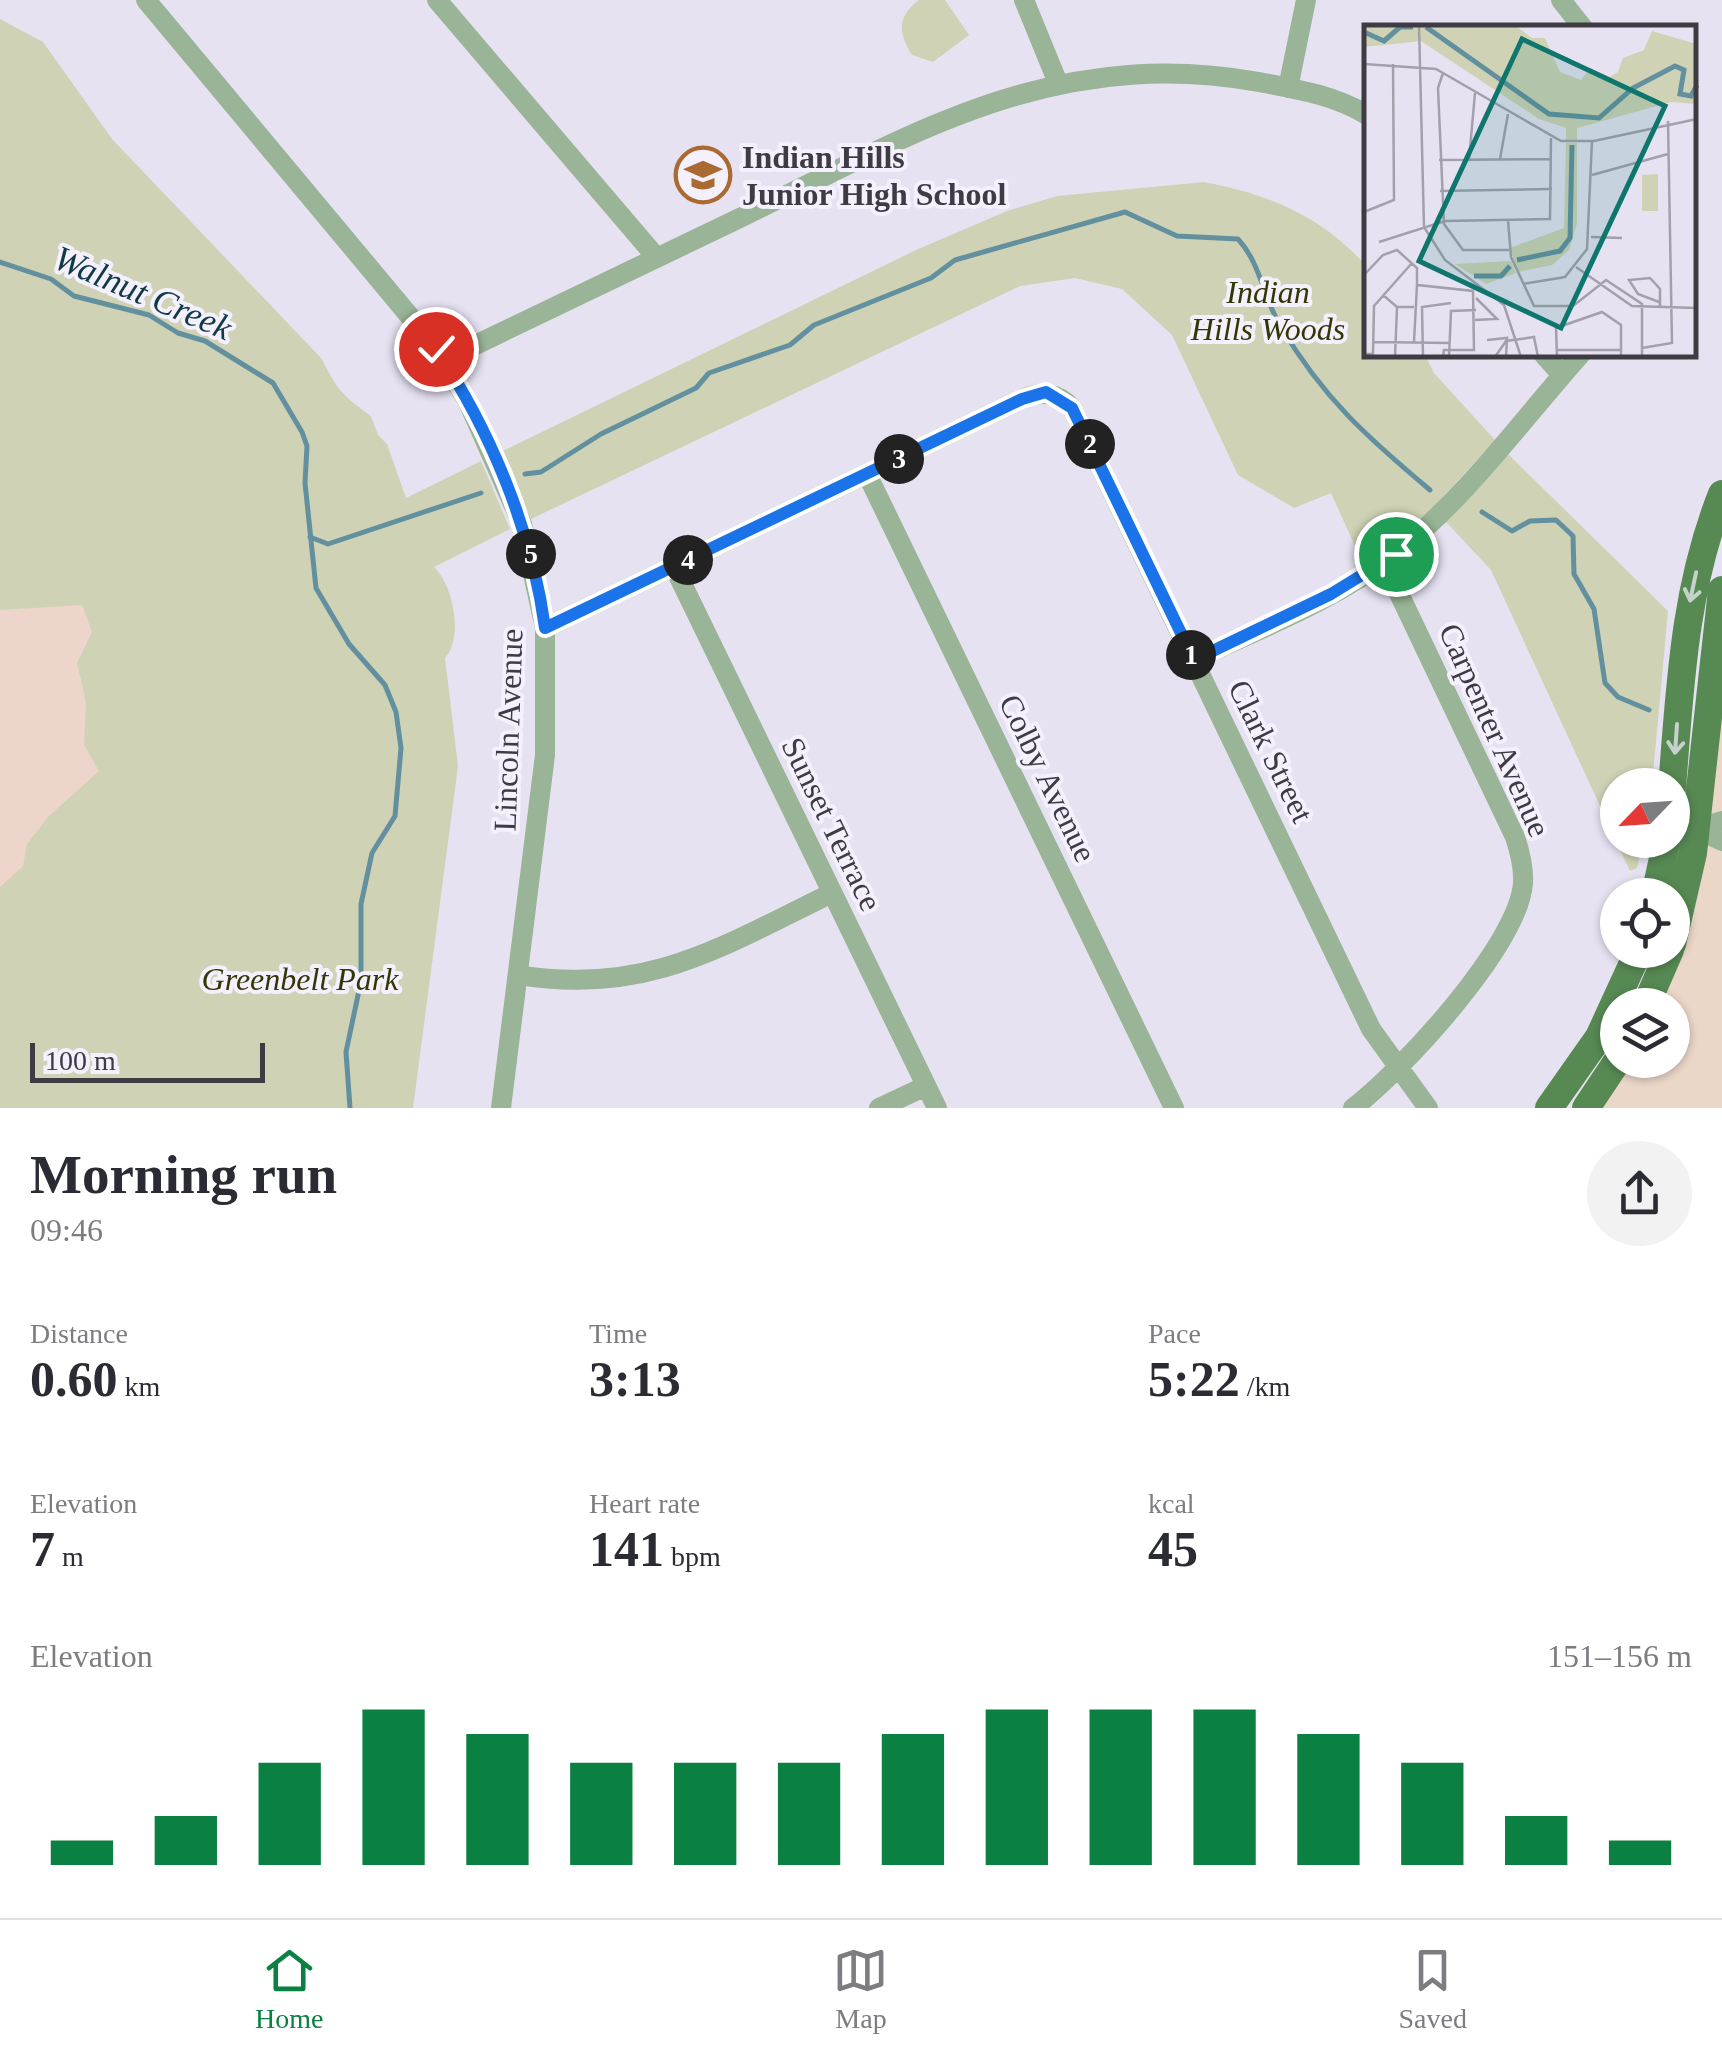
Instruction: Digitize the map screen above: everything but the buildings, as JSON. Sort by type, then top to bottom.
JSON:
[{"type":"main road","points":[[1674,768],[1685,628],[1694,579],[1722,494]]},
{"type":"main road","points":[[1690,878],[1703,830],[1722,590]]},
{"type":"main road","points":[[1549,1108],[1600,1036],[1631,968]]},
{"type":"main road","points":[[1586,1108],[1606,1078]]},
{"type":"street","name":"Lincoln Avenue","points":[[146,0],[444,360],[468,402],[522,524],[545,628],[544,754],[502,1108]]},
{"type":"street","points":[[437,0],[657,258]]},
{"type":"street","points":[[1024,0],[1058,82]]},
{"type":"street","points":[[1288,88],[1306,0]]},
{"type":"street","points":[[1561,0],[1581,25]]},
{"type":"street","points":[[444,360],[941,122],[1058,82],[1148,72],[1234,78],[1332,98],[1364,113]]},
{"type":"street","points":[[1547,358],[1562,375]]},
{"type":"street","points":[[1194,660],[1331,594],[1384,562],[1438,516],[1577,358]]},
{"type":"street","name":"Clark Street","points":[[867,474],[1022,399],[1046,392],[1072,408],[1371,1028],[1428,1108]]},
{"type":"street","points":[[545,628],[867,474]]},
{"type":"street","name":"Colby Avenue","points":[[867,474],[1174,1108]]},
{"type":"street","name":"Carpenter Avenue","points":[[1353,1108],[1399,1071],[1455,1005],[1516,912],[1523,886],[1516,838],[1384,562]]},
{"type":"street","name":"Sunset Terrace","points":[[674,566],[937,1108]]},
{"type":"street","points":[[518,974],[570,982],[658,972],[832,893]]},
{"type":"street","points":[[879,1108],[926,1086]]},
{"type":"shaded area","points":[[0,376],[238,739],[0,981]]},
{"type":"shaded area","points":[[1722,647],[1722,1108],[1597,1108],[1616,1078],[1690,1078],[1690,988],[1660,988],[1664,968],[1690,968],[1690,878],[1680,878],[1684,858],[1690,858],[1690,823]]},
{"type":"green space","points":[[919,0],[945,0],[969,35],[933,62],[912,55],[902,32],[903,19]]},
{"type":"green space","name":"Greenbelt Park","points":[[0,19],[43,42],[112,139],[321,358],[342,392],[371,416],[378,435],[387,444],[406,498],[481,461],[510,529],[434,567],[446,586],[454,611],[454,637],[445,658],[458,766],[413,1108],[0,1108],[0,887],[23,866],[27,844],[49,816],[99,771],[84,745],[86,702],[77,663],[92,632],[82,605],[0,610]]},
{"type":"green space","name":"Indian Hills Woods","points":[[1204,182],[1250,193],[1313,221],[1364,264],[1364,358],[1426,358],[1434,373],[1495,440],[1421,521],[1364,566],[1331,493],[1294,508],[1238,475],[1172,335],[1122,289],[1075,278],[1020,286],[531,519],[501,452],[916,250],[1007,211],[1057,196]]},
{"type":"green space","points":[[1507,453],[1668,611],[1654,768],[1600,768],[1600,806],[1491,570],[1446,522]]},
{"type":"green space","points":[[1624,858],[1639,858],[1637,868],[1630,871]]},
{"type":"waterway","points":[[525,474],[541,472],[601,434],[696,388],[709,373],[790,345],[814,325],[931,278],[955,260],[1125,212],[1177,236],[1238,239],[1252,259],[1270,305],[1297,353],[1330,396],[1430,490]]},
{"type":"waterway","name":"Walnut Creek","points":[[0,262],[51,279],[74,296],[149,315],[178,333],[205,341],[273,383],[302,432],[307,446],[305,483],[316,588],[349,644],[385,685],[396,712],[401,748],[395,816],[372,853],[361,904],[361,981],[346,1052],[350,1108]]},
{"type":"waterway","points":[[310,537],[328,544],[481,493]]},
{"type":"waterway","points":[[1482,512],[1512,531],[1530,521],[1556,520],[1573,536],[1574,574],[1594,609],[1605,683],[1618,697],[1649,710]]},
{"type":"place","name":"Indian Hills Junior High School","points":[[703,175]]},
{"type":"route","points":[[436,349],[468,402],[522,524],[545,628],[1022,399],[1046,392],[1064,399],[1072,408],[1194,660],[1331,594],[1396,554]]}]
